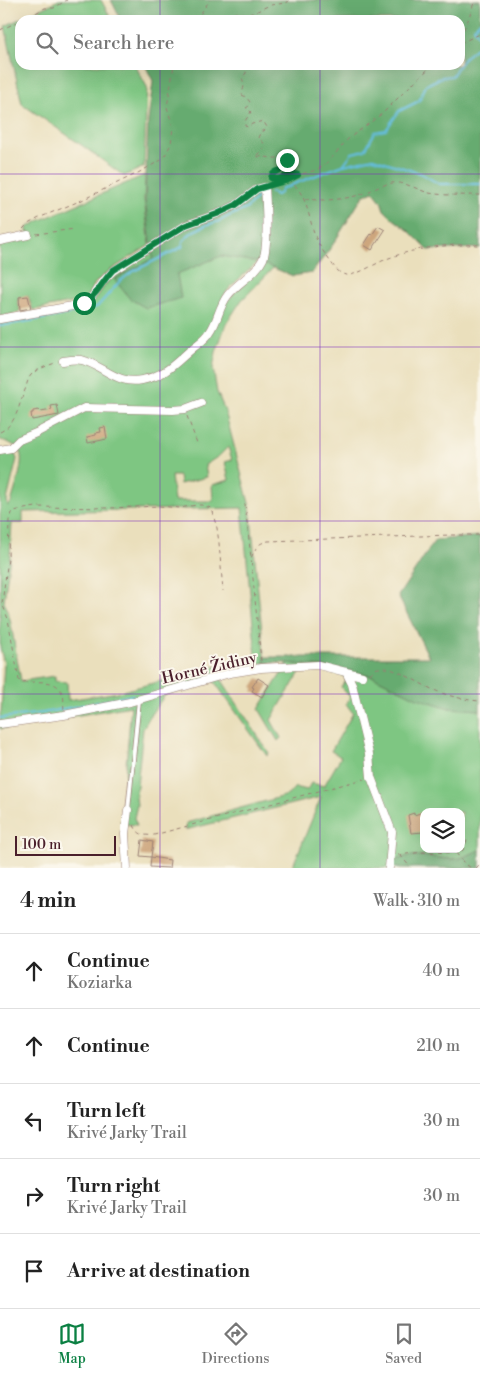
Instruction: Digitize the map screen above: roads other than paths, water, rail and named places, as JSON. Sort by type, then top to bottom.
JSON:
[{"type":"street","points":[[0,319],[87,302],[113,270],[186,225],[236,205],[257,189],[265,187],[267,205],[266,250],[263,258],[256,269],[228,295],[205,338],[174,366],[165,372],[142,380],[129,380],[113,376],[82,360],[63,361]]},
{"type":"street","points":[[0,240],[28,236]]},
{"type":"street","points":[[0,450],[11,448],[19,440],[43,430],[84,408],[173,410],[185,409],[200,404]]},
{"type":"street","name":"Horné Židiny","points":[[0,724],[64,715],[118,704],[230,673],[261,668],[318,665],[362,676]]},
{"type":"street","points":[[346,672],[352,684],[369,754],[371,777],[392,832],[389,868]]},
{"type":"street","points":[[127,868],[126,834],[128,810]]},
{"type":"lane","points":[[128,810],[139,699]]},
{"type":"waterway","points":[[480,21],[474,28],[480,38]]},
{"type":"waterway","points":[[465,57],[480,45]]},
{"type":"waterway","points":[[271,192],[277,195],[282,188],[343,165],[352,153],[365,150],[375,132],[386,130],[399,111],[419,101],[426,85],[442,77],[452,76],[456,70]]},
{"type":"waterway","points":[[344,165],[373,158],[422,174],[439,184],[480,184]]},
{"type":"waterway","points":[[0,326],[54,317],[97,307],[120,281],[132,272],[182,247],[183,241],[192,232],[246,209],[260,195]]},
{"type":"waterway","points":[[0,718],[43,713],[133,695]]}]
